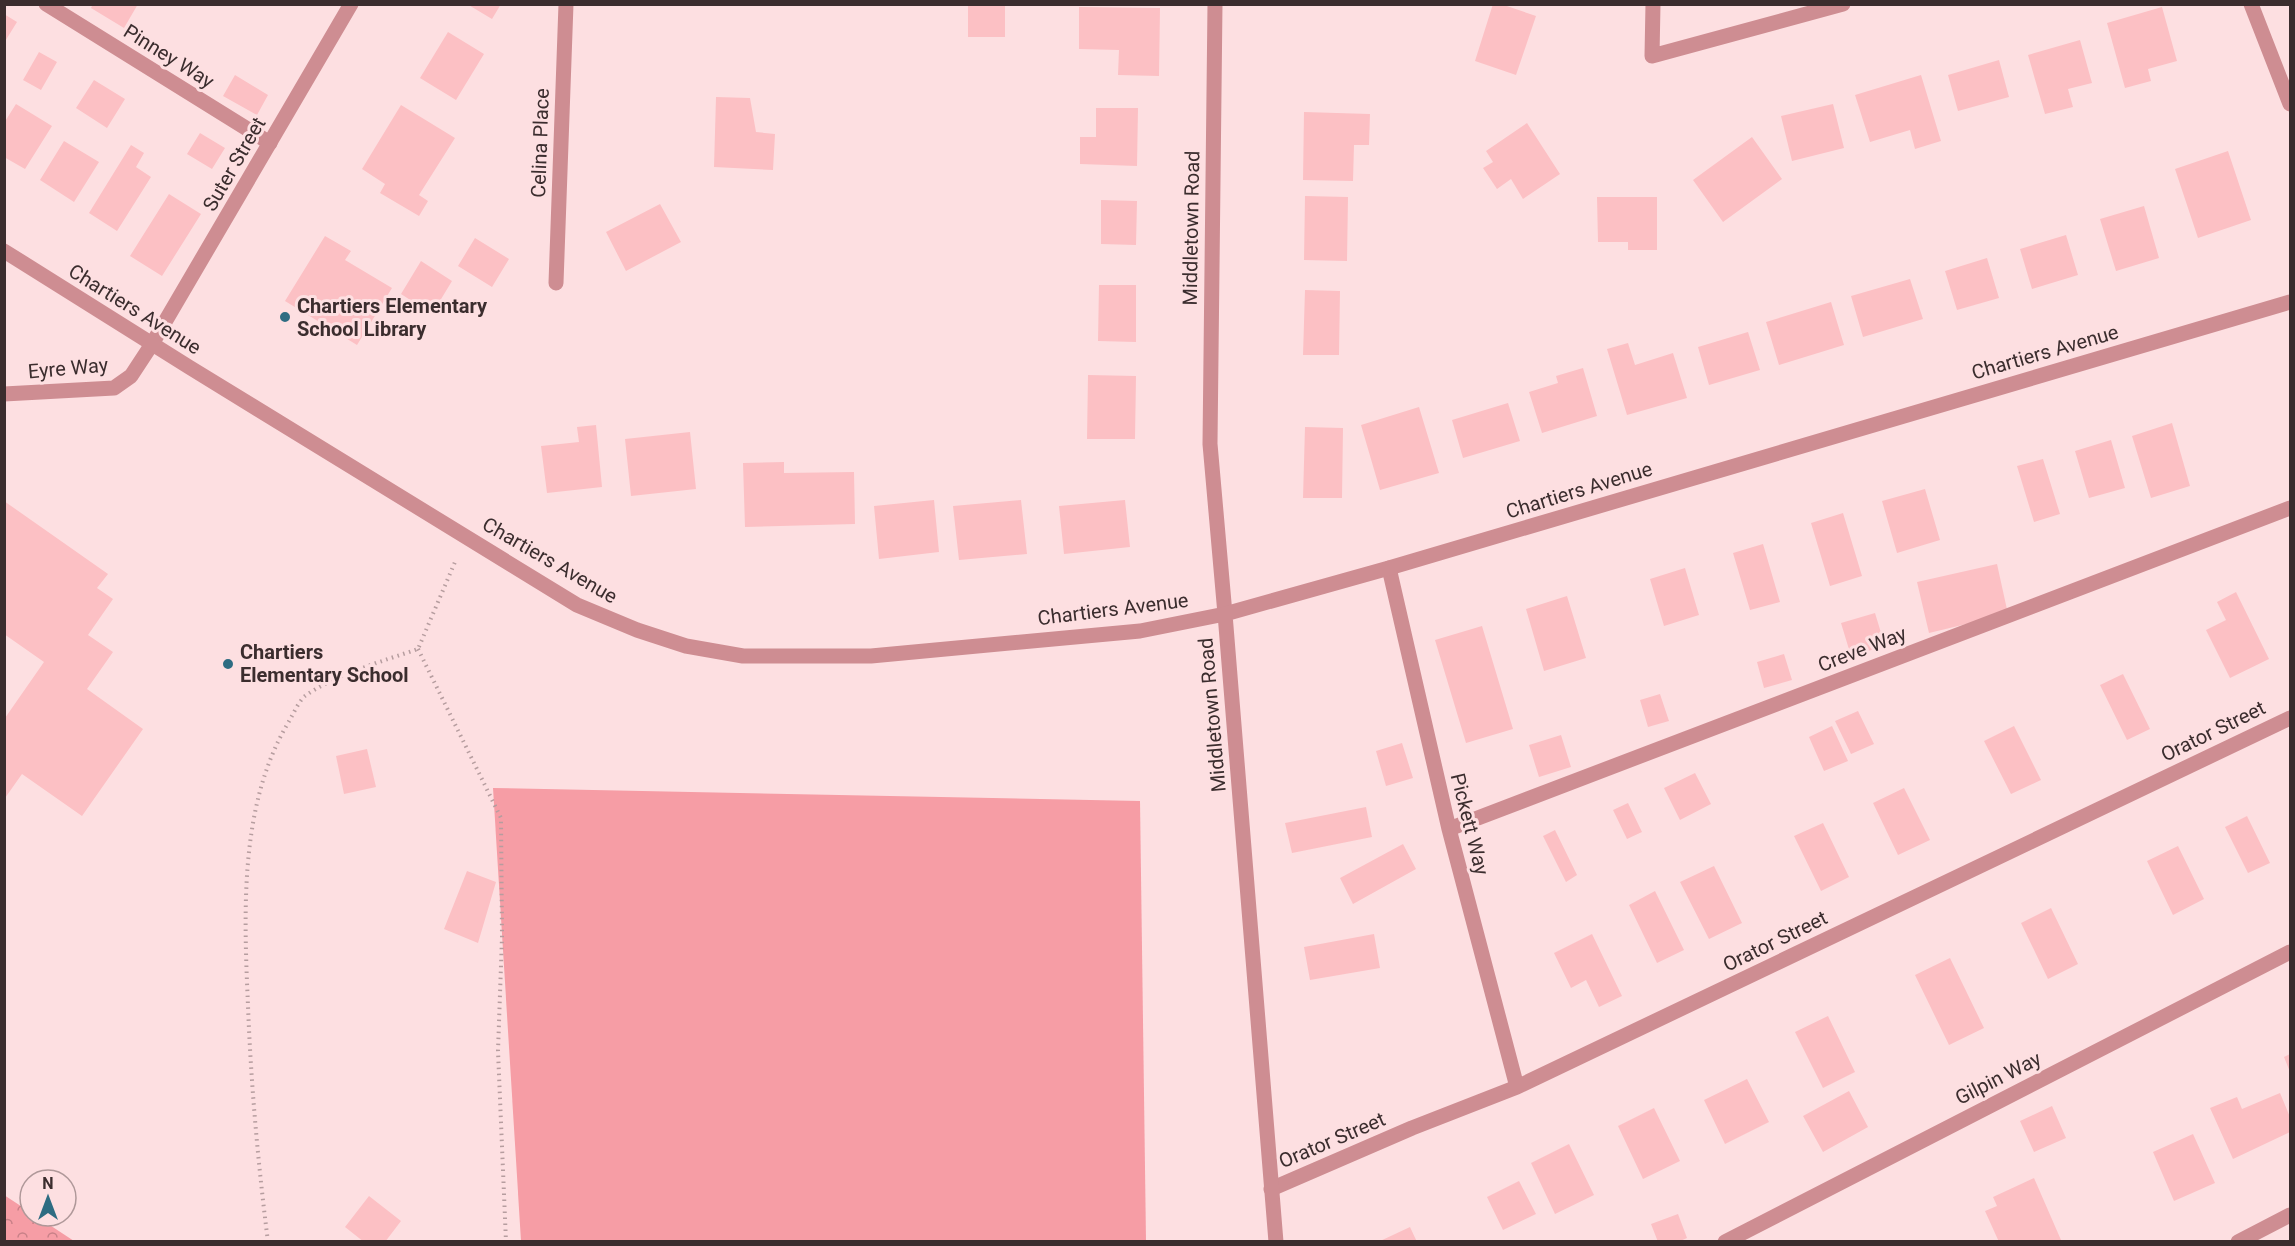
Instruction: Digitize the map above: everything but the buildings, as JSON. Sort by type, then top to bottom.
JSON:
[{"type":"street","name":"Pinney Way","points":[[46,4],[270,143]]},
{"type":"street","name":"Suter Street","points":[[152,344],[351,4]]},
{"type":"street","name":"Celina Place","points":[[556,284],[566,4]]},
{"type":"street","name":"Middletown Road","points":[[1215,4],[1210,444],[1276,1242]]},
{"type":"street","points":[[1653,4],[1652,56],[1843,4]]},
{"type":"street","points":[[2251,4],[2290,104]]},
{"type":"street","name":"Chartiers Avenue","points":[[4,251],[577,605],[637,630],[686,646],[743,656],[871,656],[1140,631],[1225,614],[1389,568],[2290,302]]},
{"type":"street","name":"Eyre Way","points":[[4,394],[114,388],[131,376],[152,344]]},
{"type":"street","name":"Creve Way","points":[[1449,829],[2290,508]]},
{"type":"street","name":"Pickett Way","points":[[1389,568],[1449,829],[1517,1087]]},
{"type":"street","name":"Orator Street","points":[[1271,1189],[1412,1128],[1517,1087],[2290,718]]},
{"type":"street","name":"Gilpin Way","points":[[1725,1242],[2290,952]]},
{"type":"street","points":[[2238,1242],[2290,1215]]},
{"type":"path","points":[[268,1242],[251,1095],[245,950],[247,874],[256,811],[273,749],[303,697],[347,674],[418,650],[466,536]]},
{"type":"path","points":[[418,650],[501,818],[502,938],[498,1051],[503,1228],[506,1242]]},
{"type":"green space","points":[[493,788],[1140,801],[1146,1241],[521,1241]]},
{"type":"green space","points":[[4,1195],[18,1204],[18,1228],[54,1228],[74,1241],[5,1241]]},
{"type":"place","name":"Chartiers Elementary School Library","points":[[285,317]]},
{"type":"place","name":"Chartiers Elementary School","points":[[228,664]]}]
